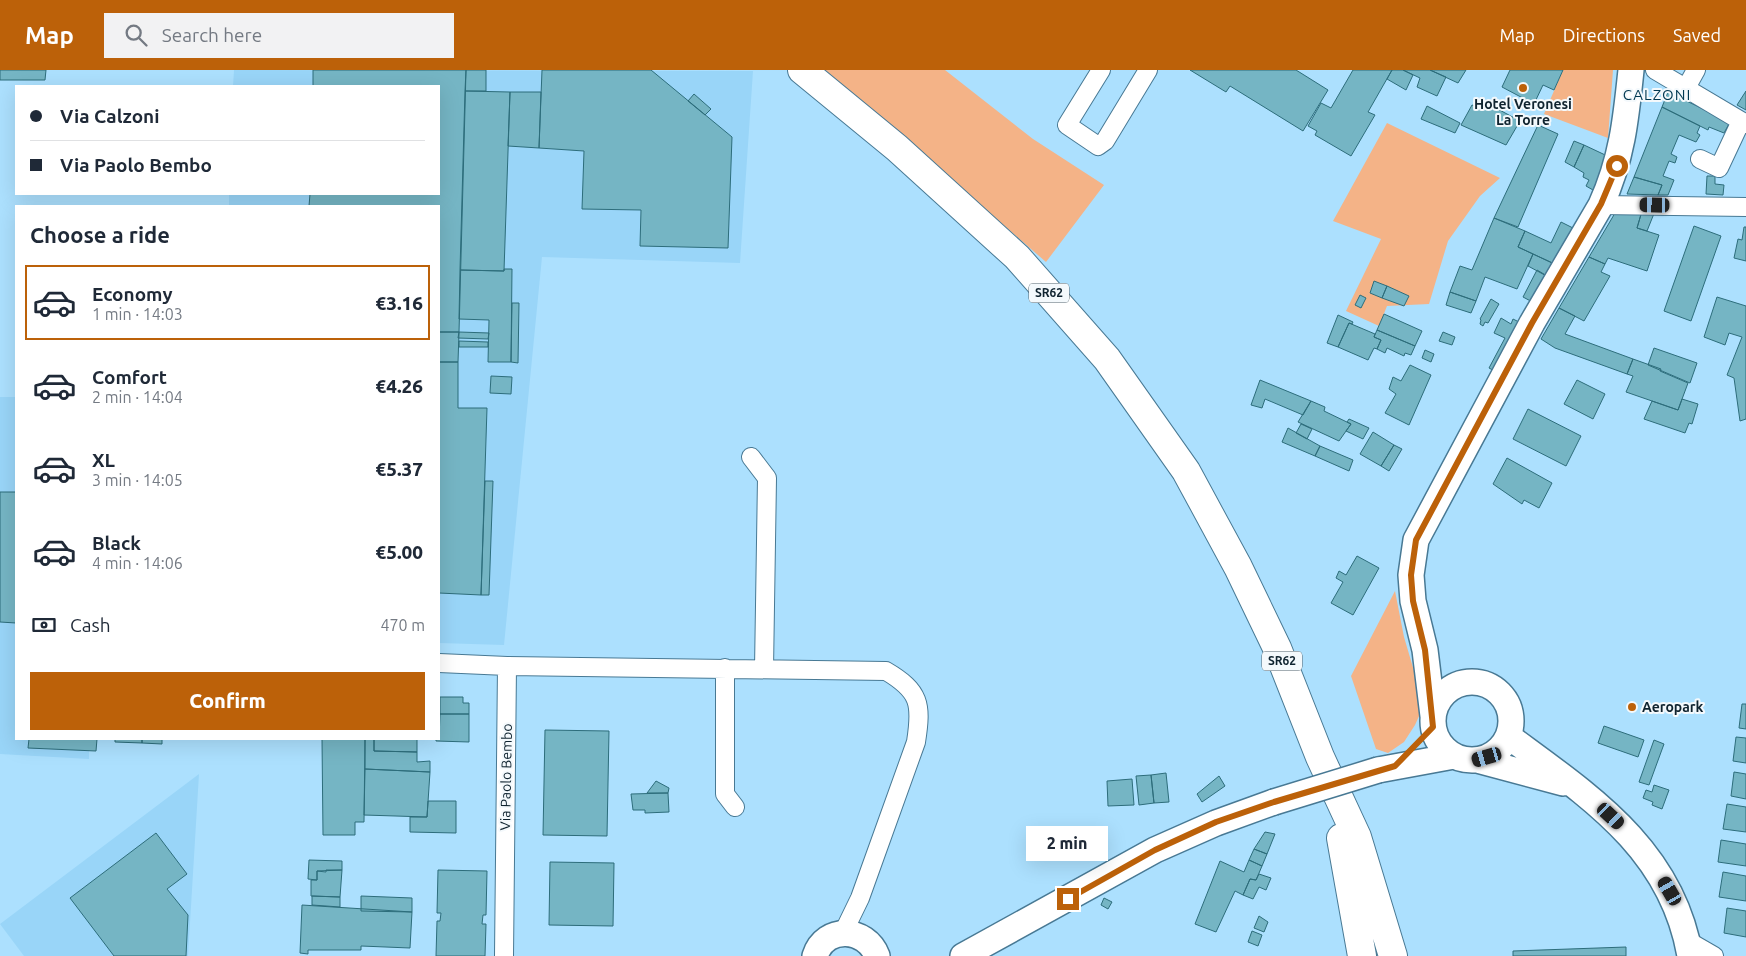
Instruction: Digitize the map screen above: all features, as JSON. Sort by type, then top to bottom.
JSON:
[{"type":"highway","name":"SR62","points":[[802,70],[897,148],[1017,257],[1107,359],[1191,480],[1238,567],[1276,648],[1320,757],[1339,824],[1362,956]]},
{"type":"highway","points":[[1320,757],[1357,837],[1393,956]]},
{"type":"street","points":[[1101,70],[1067,125],[1098,146],[1104,141],[1148,70]]},
{"type":"street","points":[[1577,787],[1465,758],[1444,749],[1437,739],[1433,721],[1425,650],[1413,601],[1411,575],[1416,540],[1532,323],[1601,204],[1613,178],[1620,153],[1631,70]]},
{"type":"street","points":[[1655,70],[1744,123],[1719,168],[1700,159]]},
{"type":"street","points":[[1686,88],[1696,70]]},
{"type":"street","points":[[1601,204],[1746,207]]},
{"type":"street","points":[[751,458],[767,478],[764,669]]},
{"type":"street","points":[[1425,650],[1441,670],[1458,684]]},
{"type":"street","points":[[440,663],[507,666],[886,671],[906,682],[918,702],[920,719],[916,742],[860,898],[861,942],[832,935],[823,941],[815,956]]},
{"type":"street","name":"Via Paolo Bembo","points":[[504,956],[507,666]]},
{"type":"street","points":[[725,668],[724,794],[735,807]]},
{"type":"street","points":[[962,956],[1155,850],[1216,822],[1274,802],[1387,768],[1496,752],[1508,736],[1511,716],[1508,706],[1496,690],[1478,682],[1458,684],[1441,697],[1433,721],[1387,768]]},
{"type":"street","points":[[1508,736],[1577,787],[1632,835],[1657,869],[1670,891],[1689,948],[1714,956]]},
{"type":"shaded area","points":[[234,70],[753,71],[740,263],[542,257],[504,645],[440,643],[440,205],[229,205],[229,195],[440,195],[440,85],[233,85]]},
{"type":"shaded area","points":[[825,70],[945,70],[1033,139],[1104,185],[1046,262]]},
{"type":"shaded area","points":[[1563,70],[1613,70],[1608,138],[1544,114]]},
{"type":"shaded area","points":[[1387,123],[1500,178],[1480,196],[1448,241],[1429,304],[1387,306],[1379,326],[1346,311],[1381,239],[1333,221]]},
{"type":"shaded area","points":[[0,397],[15,397],[15,740],[89,740],[89,759],[0,754]]},
{"type":"shaded area","points":[[1395,591],[1404,637],[1424,705],[1415,725],[1404,742],[1388,753],[1376,749],[1351,676]]},
{"type":"shaded area","points":[[199,774],[188,956],[24,956],[0,924]]},
{"type":"building","points":[[0,70],[46,70],[45,80],[0,80]]},
{"type":"building","points":[[313,70],[466,70],[459,332],[440,332],[440,205],[309,205],[310,195],[440,195],[440,85],[313,85]]},
{"type":"building","points":[[466,70],[486,70],[486,91],[465,91]]},
{"type":"building","points":[[542,70],[651,70],[732,137],[728,248],[640,246],[641,210],[582,209],[584,151],[539,148]]},
{"type":"building","points":[[1190,70],[1296,70],[1328,90],[1303,131],[1230,86],[1226,92]]},
{"type":"building","points":[[1353,70],[1392,70],[1368,112],[1375,115],[1351,156],[1315,135],[1317,131],[1308,126],[1321,103],[1331,108]]},
{"type":"building","points":[[1392,70],[1403,70],[1413,75],[1406,90],[1387,79]]},
{"type":"building","points":[[1403,70],[1430,70],[1446,77],[1437,96],[1417,87],[1420,78]]},
{"type":"building","points":[[1430,70],[1466,70],[1458,83]]},
{"type":"building","name":"Hotel Veronesi La Torre","points":[[1510,70],[1563,70],[1554,90],[1543,85],[1534,104],[1502,87]]},
{"type":"building","points":[[465,91],[510,92],[504,271],[460,270]]},
{"type":"building","points":[[1746,91],[1746,110],[1737,105]]},
{"type":"building","points":[[510,92],[541,92],[539,148],[508,146]]},
{"type":"building","points":[[1668,92],[1730,122],[1724,133],[1709,127],[1708,130],[1662,107]]},
{"type":"building","points":[[694,94],[711,109],[705,115],[688,101]]},
{"type":"building","points":[[1486,100],[1495,105],[1494,107],[1520,121],[1506,145],[1461,125],[1472,105],[1481,108]]},
{"type":"building","points":[[1427,106],[1460,123],[1455,133],[1421,119]]},
{"type":"building","points":[[1662,107],[1700,126],[1697,133],[1700,135],[1696,142],[1679,135],[1671,154],[1677,157],[1675,163],[1669,161],[1663,176],[1674,180],[1668,195],[1658,195],[1662,185],[1634,177]]},
{"type":"building","points":[[1538,125],[1558,134],[1518,227],[1494,218]]},
{"type":"building","points":[[1574,141],[1584,145],[1574,167],[1565,162]]},
{"type":"building","points":[[1584,145],[1618,161],[1600,194],[1586,186],[1589,180],[1583,177],[1584,173],[1574,167]]},
{"type":"building","points":[[1707,176],[1715,176],[1715,184],[1724,185],[1723,195],[1706,194]]},
{"type":"building","points":[[1634,177],[1662,185],[1658,195],[1627,194]]},
{"type":"building","points":[[1618,208],[1642,211],[1637,228],[1659,235],[1647,271],[1608,258],[1605,264],[1589,257]]},
{"type":"building","points":[[1642,211],[1655,211],[1647,231],[1637,228]]},
{"type":"building","points":[[1494,218],[1525,231],[1518,247],[1533,254],[1517,289],[1485,277],[1476,301],[1450,292],[1460,266],[1472,270]]},
{"type":"building","points":[[1561,222],[1581,232],[1561,267],[1518,247],[1525,231],[1551,243]]},
{"type":"building","points":[[1694,226],[1721,236],[1691,321],[1664,311]]},
{"type":"building","points":[[1744,227],[1746,227],[1746,261],[1734,258],[1738,239],[1742,240]]},
{"type":"building","points":[[1533,254],[1561,267],[1554,280],[1528,266]]},
{"type":"building","points":[[1589,257],[1605,264],[1601,272],[1610,276],[1584,321],[1559,308]]},
{"type":"building","points":[[504,269],[512,269],[511,362],[488,362],[489,320],[459,319],[460,270],[504,271]]},
{"type":"building","points":[[1537,270],[1554,280],[1540,306],[1523,297]]},
{"type":"building","points":[[1374,281],[1387,286],[1382,298],[1370,293]]},
{"type":"building","points":[[1387,286],[1409,296],[1404,306],[1382,298]]},
{"type":"building","points":[[1450,292],[1476,301],[1471,313],[1446,305]]},
{"type":"building","points":[[1360,295],[1366,298],[1361,308],[1355,305]]},
{"type":"building","points":[[1717,297],[1746,306],[1746,419],[1740,421],[1734,378],[1727,375],[1742,337],[1729,333],[1725,345],[1704,337]]},
{"type":"building","points":[[1491,299],[1499,304],[1488,323],[1485,322],[1483,326],[1480,324],[1480,319]]},
{"type":"building","points":[[512,303],[519,303],[518,363],[511,362]]},
{"type":"building","points":[[1559,308],[1575,316],[1565,334],[1633,359],[1627,374],[1555,348],[1541,339]]},
{"type":"building","points":[[1384,314],[1422,331],[1415,346],[1377,330]]},
{"type":"building","points":[[1338,315],[1353,322],[1352,324],[1349,323],[1338,347],[1327,343]]},
{"type":"building","points":[[1501,318],[1511,324],[1513,319],[1519,322],[1500,374],[1489,368],[1505,338],[1494,333]]},
{"type":"building","points":[[1349,323],[1375,334],[1374,337],[1381,340],[1377,349],[1374,348],[1368,360],[1338,347]]},
{"type":"building","points":[[1377,330],[1415,346],[1411,355],[1405,353],[1404,356],[1387,348],[1385,353],[1377,349],[1381,340],[1374,337]]},
{"type":"building","points":[[440,332],[459,332],[458,362],[440,362]]},
{"type":"building","points":[[459,332],[489,333],[488,339],[458,338]]},
{"type":"building","points":[[1443,332],[1455,337],[1452,345],[1439,341]]},
{"type":"building","points":[[459,341],[488,342],[488,347],[459,347]]},
{"type":"building","points":[[1654,348],[1697,363],[1690,383],[1648,365]]},
{"type":"building","points":[[1425,350],[1434,354],[1431,362],[1422,358]]},
{"type":"building","points":[[1633,359],[1661,369],[1660,371],[1688,383],[1678,410],[1626,392],[1633,376],[1627,374]]},
{"type":"building","points":[[440,362],[458,362],[458,408],[487,408],[481,595],[440,593]]},
{"type":"building","points":[[1410,365],[1431,375],[1409,425],[1385,413],[1396,394],[1389,389],[1393,377],[1401,381]]},
{"type":"building","points":[[491,376],[512,377],[511,394],[490,393]]},
{"type":"building","points":[[1260,380],[1311,401],[1303,415],[1265,399],[1262,408],[1251,405]]},
{"type":"building","points":[[1577,380],[1605,394],[1593,419],[1564,404]]},
{"type":"building","points":[[1682,399],[1698,404],[1692,424],[1689,423],[1685,433],[1644,419],[1652,401],[1678,410]]},
{"type":"building","points":[[1311,401],[1325,407],[1324,411],[1351,424],[1339,441],[1298,422]]},
{"type":"building","points":[[1528,409],[1581,436],[1566,466],[1513,439]]},
{"type":"building","points":[[1349,419],[1369,428],[1363,439],[1346,431],[1351,424],[1347,422]]},
{"type":"building","points":[[1301,424],[1312,429],[1307,439],[1296,433]]},
{"type":"building","points":[[1288,428],[1320,446],[1315,456],[1282,442]]},
{"type":"building","points":[[1373,432],[1394,445],[1381,466],[1360,454]]},
{"type":"building","points":[[1394,445],[1402,449],[1389,471],[1381,466]]},
{"type":"building","points":[[1320,446],[1353,460],[1349,471],[1315,456]]},
{"type":"building","points":[[1507,458],[1552,483],[1539,508],[1524,500],[1522,504],[1493,484]]},
{"type":"building","points":[[485,481],[493,481],[489,595],[481,595]]},
{"type":"building","points":[[0,492],[15,492],[15,623],[0,622]]},
{"type":"building","points":[[1357,556],[1379,568],[1353,615],[1331,603],[1343,582],[1336,578],[1339,571],[1346,575]]},
{"type":"building","points":[[440,697],[463,697],[463,703],[469,703],[469,714],[440,714]]},
{"type":"building","points":[[1742,704],[1746,704],[1746,729],[1739,728]]},
{"type":"building","points":[[440,714],[469,714],[469,742],[436,741],[440,740]]},
{"type":"building","points":[[1604,726],[1644,740],[1638,757],[1598,743]]},
{"type":"building","points":[[545,730],[609,731],[607,836],[543,835]]},
{"type":"building","points":[[1736,737],[1746,738],[1746,763],[1733,761]]},
{"type":"building","points":[[29,740],[97,740],[96,751],[28,748]]},
{"type":"building","points":[[115,740],[142,740],[142,743],[115,742]]},
{"type":"building","points":[[142,740],[162,740],[162,744],[142,743]]},
{"type":"building","points":[[322,740],[365,740],[364,822],[355,822],[355,835],[323,835]]},
{"type":"building","points":[[365,740],[374,740],[374,751],[417,752],[417,762],[430,761],[430,772],[365,769]]},
{"type":"building","points":[[374,740],[417,740],[417,752],[374,751]]},
{"type":"building","points":[[1654,740],[1664,744],[1649,785],[1639,782]]},
{"type":"building","points":[[365,769],[430,772],[427,817],[364,815]]},
{"type":"building","points":[[1734,772],[1746,774],[1746,799],[1731,796]]},
{"type":"building","points":[[1166,773],[1169,802],[1154,803],[1151,775]]},
{"type":"building","points":[[1151,775],[1154,803],[1139,805],[1136,776]]},
{"type":"building","points":[[1219,776],[1225,786],[1202,802],[1197,794]]},
{"type":"building","points":[[1132,779],[1134,805],[1108,806],[1107,781]]},
{"type":"building","points":[[656,781],[669,788],[668,793],[647,793]]},
{"type":"building","points":[[1654,785],[1669,790],[1662,809],[1652,805],[1653,802],[1643,798],[1646,790],[1652,792]]},
{"type":"building","points":[[668,793],[669,812],[645,813],[645,810],[633,810],[631,794]]},
{"type":"building","points":[[428,801],[456,801],[456,833],[410,832],[410,817],[427,817]]},
{"type":"building","points":[[1727,804],[1746,807],[1746,832],[1723,829]]},
{"type":"building","points":[[1265,832],[1275,834],[1267,854],[1254,849]]},
{"type":"building","points":[[156,833],[187,874],[167,889],[188,915],[186,956],[114,956],[70,898]]},
{"type":"building","points":[[1721,840],[1746,844],[1746,866],[1718,862]]},
{"type":"building","points":[[1254,849],[1267,854],[1262,866],[1249,860]]},
{"type":"building","points":[[309,860],[342,861],[342,870],[317,871],[317,880],[308,879]]},
{"type":"building","points":[[1249,860],[1262,866],[1256,880],[1250,879],[1243,895],[1235,891],[1216,932],[1195,924],[1220,861],[1244,872]]},
{"type":"building","points":[[550,862],[614,863],[613,926],[549,925]]},
{"type":"building","points":[[326,870],[342,870],[340,897],[311,896],[311,880],[317,880],[317,871],[326,872]]},
{"type":"building","points":[[438,870],[487,871],[486,915],[483,915],[482,924],[486,924],[485,956],[436,956],[437,921],[440,921],[441,913],[437,913]]},
{"type":"building","points":[[1723,872],[1746,876],[1746,901],[1719,897]]},
{"type":"building","points":[[1259,874],[1271,878],[1266,890],[1259,887],[1253,899],[1243,895],[1250,879],[1256,880]]},
{"type":"building","points":[[312,896],[340,897],[340,907],[312,905]]},
{"type":"building","points":[[361,896],[412,898],[412,912],[361,911]]},
{"type":"building","points":[[1104,898],[1112,902],[1108,909],[1101,905]]},
{"type":"building","points":[[302,905],[412,912],[410,948],[361,946],[361,950],[308,950],[308,954],[300,953]]},
{"type":"building","points":[[1727,908],[1746,911],[1746,937],[1724,933]]},
{"type":"building","points":[[1259,916],[1268,922],[1264,932],[1254,928]]},
{"type":"building","points":[[1252,931],[1262,935],[1258,946],[1248,942]]},
{"type":"building","points":[[1626,947],[1626,956],[1513,956],[1513,951]]},
{"type":"place","name":"Hotel Veronesi La Torre","points":[[1523,88]]},
{"type":"place","name":"Aeropark","points":[[1632,707]]},
{"type":"district","name":"CALZONI","points":[[1657,95]]},
{"type":"route","points":[[1068,899],[1155,850],[1216,822],[1274,802],[1395,766],[1433,727],[1425,650],[1413,601],[1411,575],[1416,540],[1532,323],[1601,204],[1617,166]]}]
